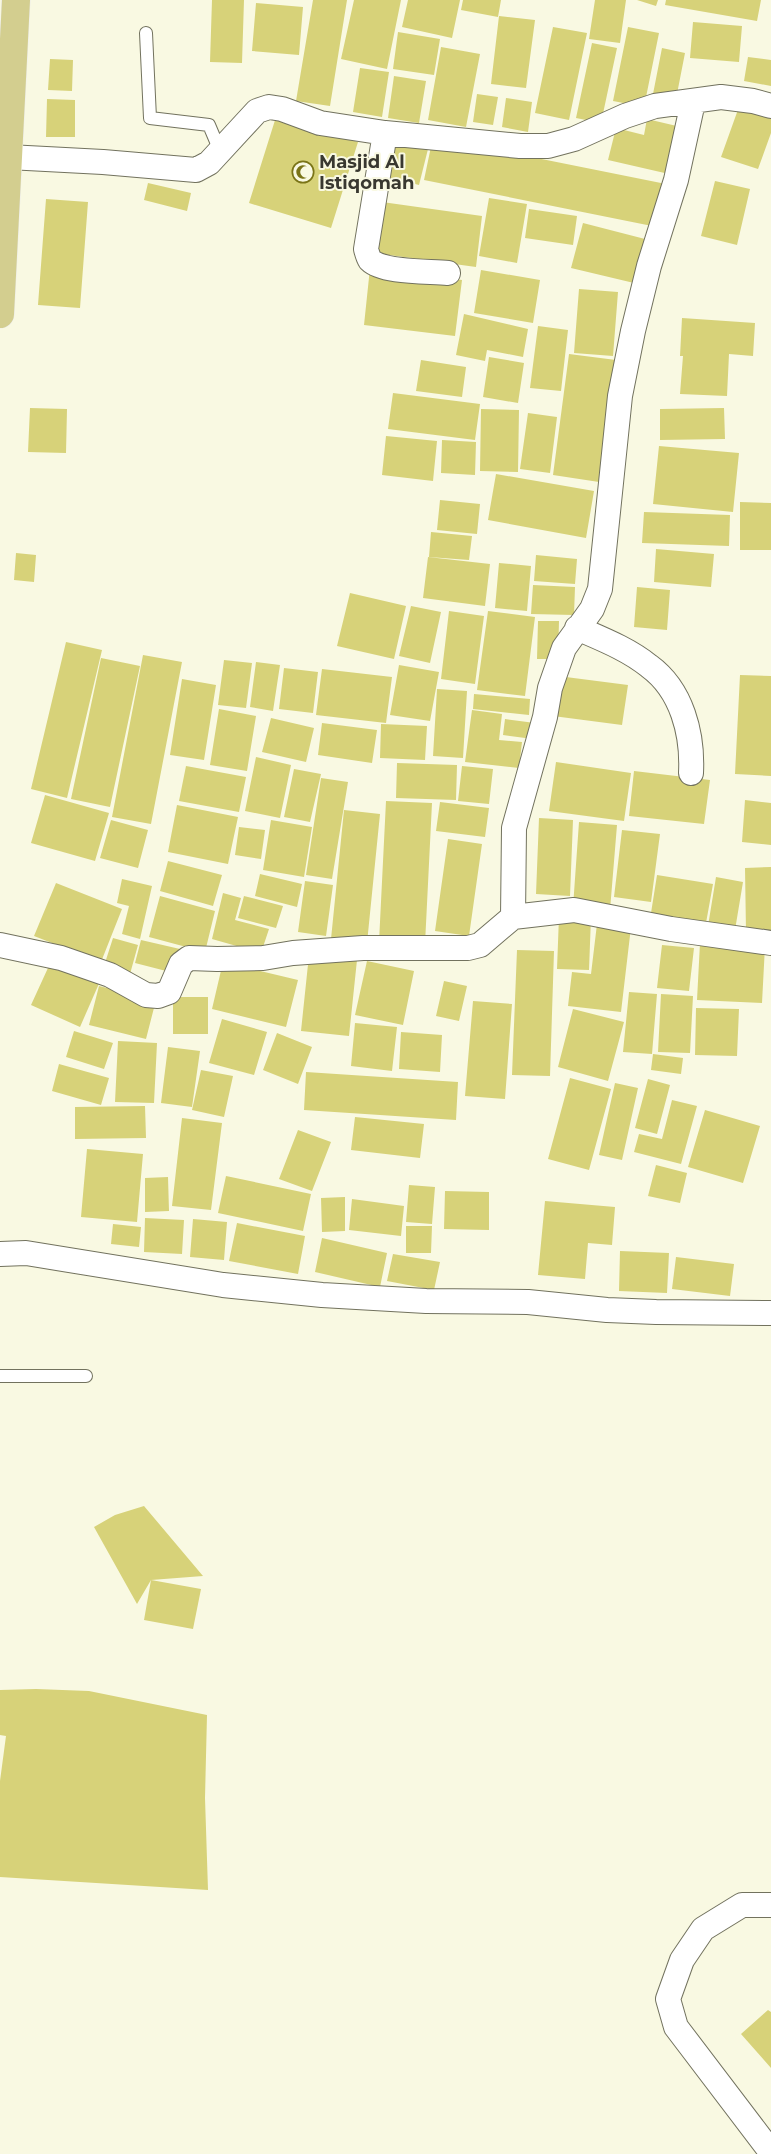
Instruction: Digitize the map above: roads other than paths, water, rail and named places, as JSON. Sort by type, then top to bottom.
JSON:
[{"type":"main road","points":[[0,314],[16,0]]},
{"type":"street","points":[[8,157],[103,162],[196,170],[209,162],[257,111],[269,107],[282,109],[320,123],[385,133],[520,146],[548,146],[574,139],[625,116],[655,106],[721,97],[753,101],[771,106]]},
{"type":"street","points":[[513,917],[514,828],[545,717],[556,668],[564,648],[592,609],[600,588],[620,396],[649,266],[676,180],[693,102]]},
{"type":"street","points":[[385,133],[366,249],[369,259],[376,264],[391,268],[448,272]]},
{"type":"street","points":[[577,628],[631,654],[651,666],[664,680],[676,697],[686,722],[692,753],[691,773]]},
{"type":"street","points":[[0,946],[60,958],[110,975],[146,995],[158,996],[169,992],[181,964],[189,958],[264,958],[293,952],[363,948],[468,948],[480,945],[513,917],[574,910],[671,929],[771,943]]},
{"type":"street","points":[[0,1254],[26,1252],[223,1285],[314,1295],[426,1301],[528,1302],[656,1312],[771,1314]]},
{"type":"street","points":[[771,1905],[742,1905],[703,1929],[682,1960],[668,1999],[676,2027],[771,2152]]},
{"type":"lane","points":[[146,34],[150,118],[209,125],[220,151]]},
{"type":"lane","points":[[0,1376],[86,1376]]},
{"type":"place","name":"Masjid Al Istiqomah","points":[[303,172]]}]
